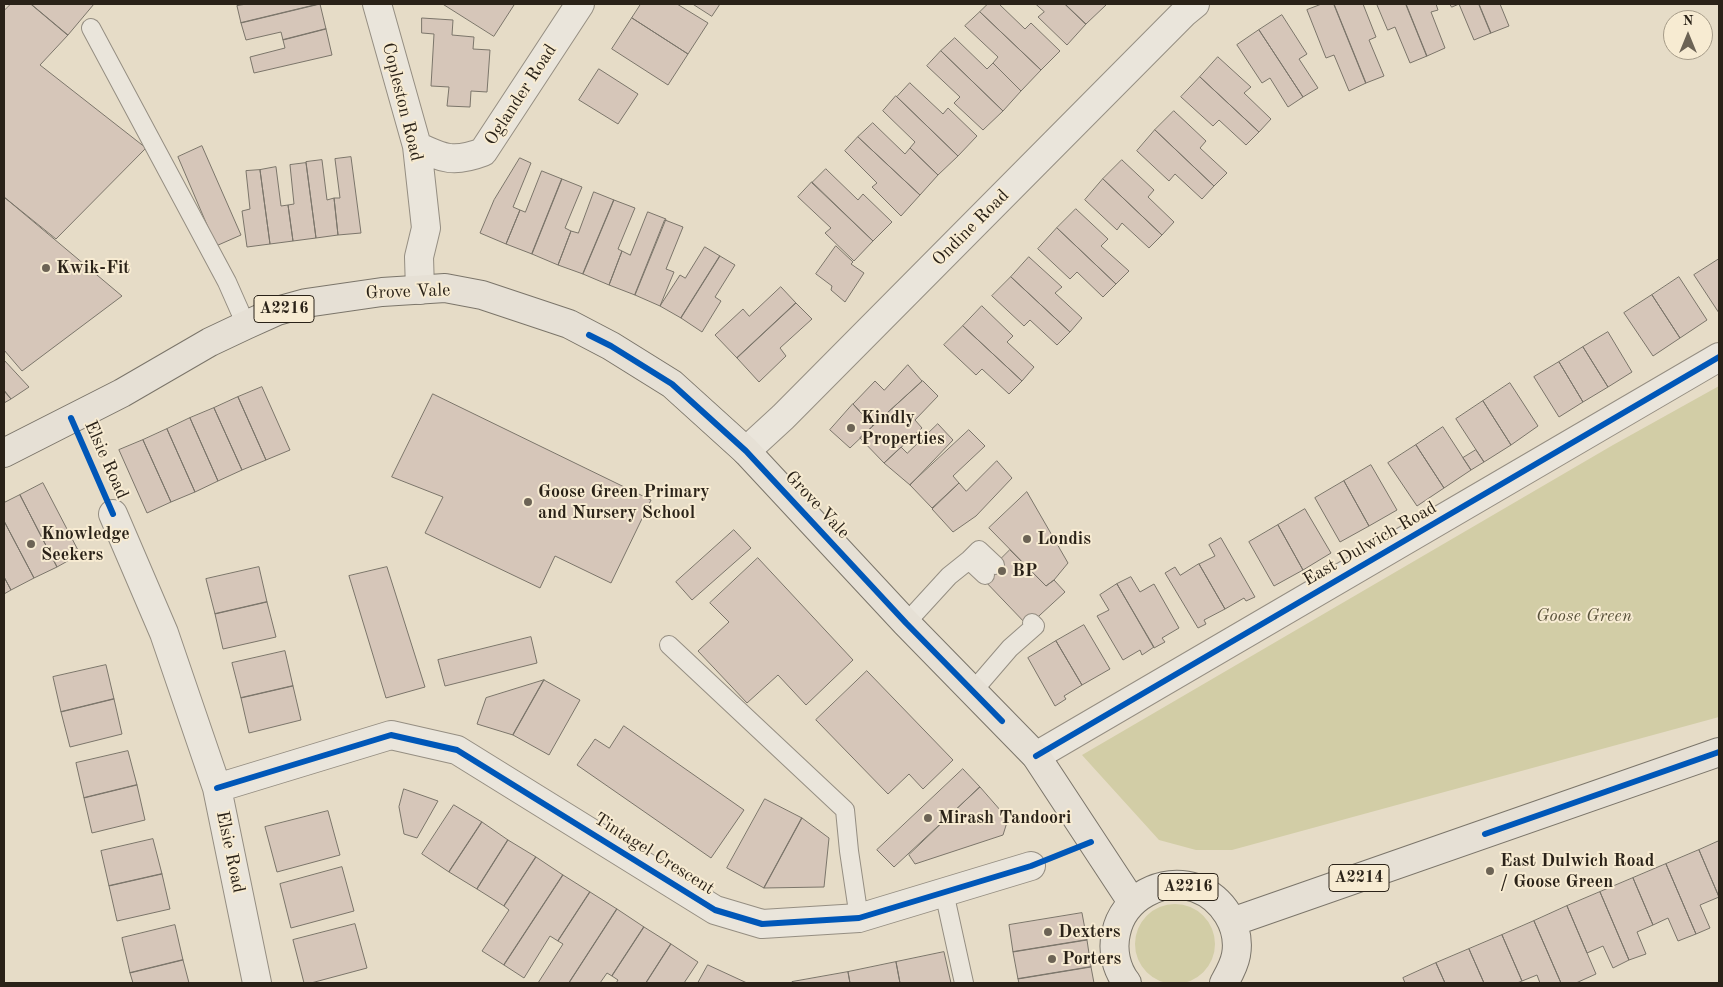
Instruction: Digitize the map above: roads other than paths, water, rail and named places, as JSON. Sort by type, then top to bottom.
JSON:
[{"type":"main road","name":"Grove Vale","points":[[4,453],[122,393],[210,342],[277,311],[306,303],[382,292],[445,288],[470,292],[510,303],[569,324],[611,346],[672,384],[746,451],[906,624],[1036,756],[1132,902]]},
{"type":"main road","name":"A2214","points":[[1232,922],[1719,752]]},
{"type":"main road","name":"A2216","points":[[1127,983],[1116,960],[1114,941],[1120,920],[1132,902],[1146,892],[1162,886],[1180,885],[1196,888],[1211,896],[1224,908],[1232,922],[1236,938],[1236,955],[1232,971],[1224,983]]},
{"type":"street","name":"Copleston Road","points":[[377,4],[416,146],[426,228],[419,257],[420,290]]},
{"type":"street","name":"Oglander Road","points":[[416,146],[452,159],[469,157],[484,152],[580,4]]},
{"type":"street","name":"Ondine Road","points":[[746,451],[783,417],[1195,4]]},
{"type":"street","name":"East Dulwich Road","points":[[1036,756],[1719,357]]},
{"type":"street","name":"Elsie Road","points":[[113,514],[164,633],[217,788],[257,983]]},
{"type":"street","name":"Tintagel Crescent","points":[[217,788],[391,735],[457,750],[715,910],[762,924],[859,918],[1031,866]]},
{"type":"lane","points":[[91,28],[227,282],[246,325]]},
{"type":"lane","points":[[906,624],[949,576],[969,560],[990,570]]},
{"type":"lane","points":[[973,692],[1010,648],[1036,621]]},
{"type":"lane","points":[[669,645],[845,810],[859,918]]},
{"type":"lane","points":[[944,892],[964,983]]},
{"type":"place","name":"Kwik-Fit","points":[[46,268]]},
{"type":"place","name":"Kindly Properties","points":[[851,428]]},
{"type":"place","name":"Goose Green Primary and Nursery School","points":[[528,502]]},
{"type":"place","name":"Londis","points":[[1027,539]]},
{"type":"place","name":"Knowledge Seekers","points":[[31,544]]},
{"type":"place","name":"BP","points":[[1002,571]]},
{"type":"place","name":"Mirash Tandoori","points":[[928,818]]},
{"type":"place","name":"East Dulwich Road / Goose Green","points":[[1490,871]]},
{"type":"place","name":"Dexters","points":[[1048,932]]},
{"type":"place","name":"Porters","points":[[1052,959]]},
{"type":"park label","name":"Goose Green","points":[[1584,616]]}]
